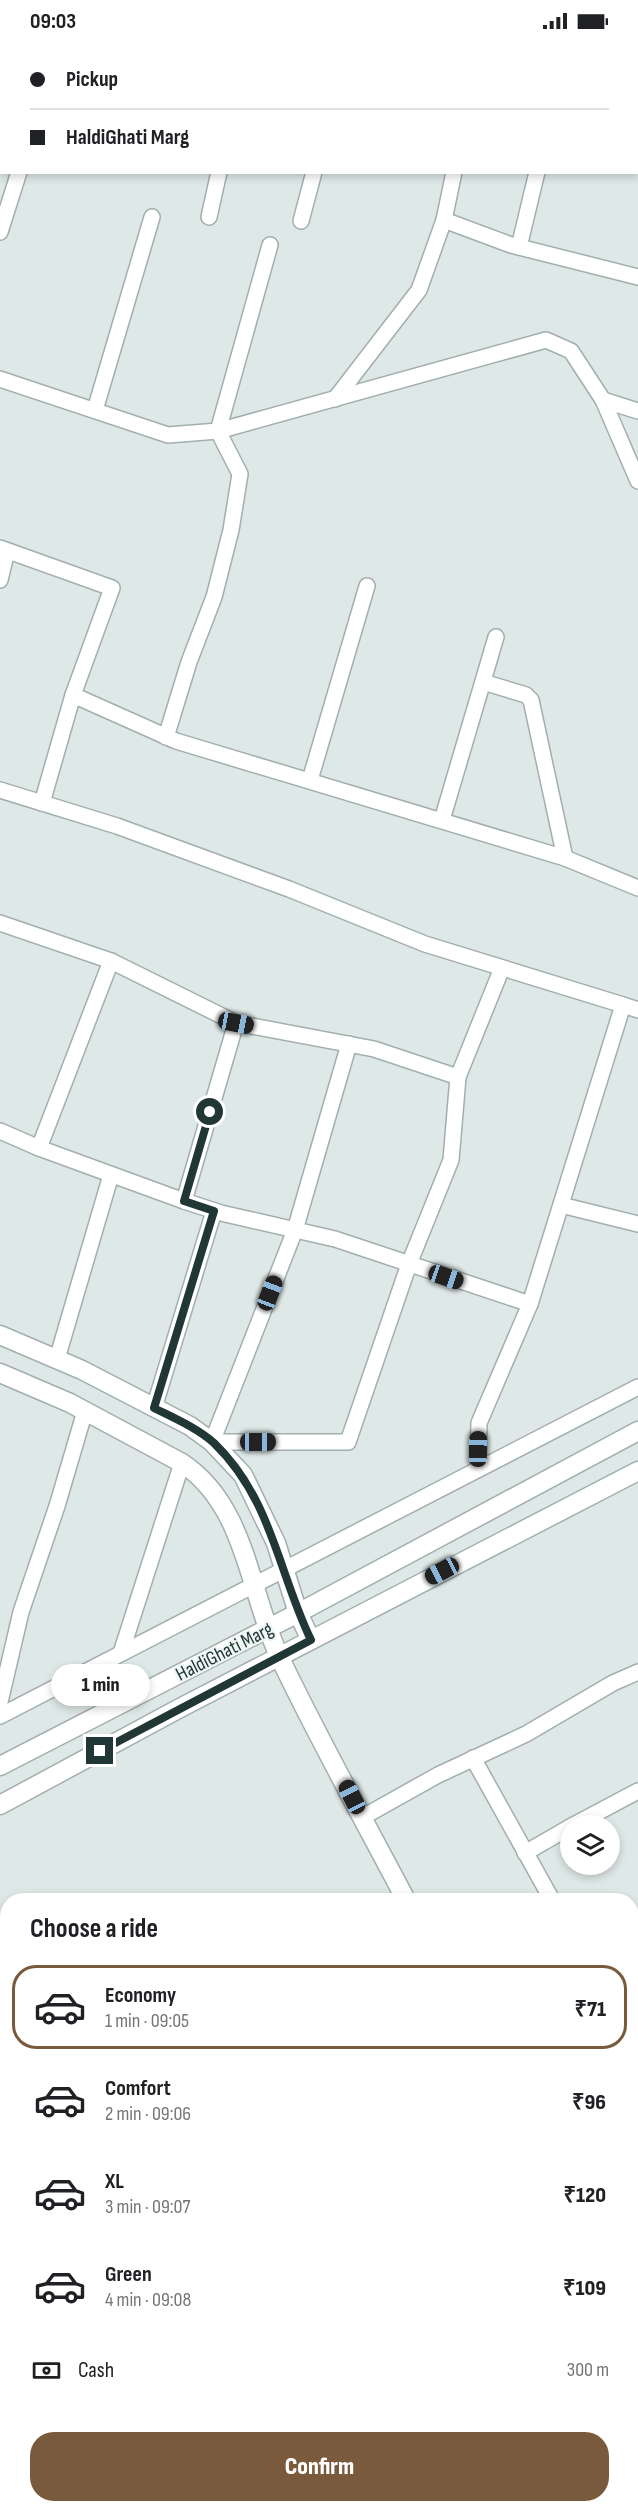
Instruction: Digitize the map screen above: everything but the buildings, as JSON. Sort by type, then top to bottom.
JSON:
[{"type":"street","points":[[0,232],[18,174]]},
{"type":"street","points":[[209,217],[219,174]]},
{"type":"street","points":[[301,220],[313,174]]},
{"type":"street","points":[[335,399],[419,290],[444,220],[454,174]]},
{"type":"street","points":[[519,247],[537,174]]},
{"type":"street","points":[[95,410],[152,217]]},
{"type":"street","points":[[444,220],[519,247],[638,277]]},
{"type":"street","points":[[166,737],[189,662],[214,597],[231,530],[240,474],[218,431],[270,245]]},
{"type":"street","points":[[0,380],[168,435],[218,431],[546,340],[571,351],[603,400],[638,481]]},
{"type":"street","points":[[603,400],[638,411]]},
{"type":"street","points":[[0,580],[4,549],[112,588],[73,695],[42,803]]},
{"type":"street","points":[[310,780],[367,586]]},
{"type":"street","points":[[442,820],[496,637]]},
{"type":"street","points":[[483,682],[526,695],[531,700],[565,858]]},
{"type":"street","points":[[73,695],[166,737],[565,858],[638,888]]},
{"type":"street","points":[[0,790],[117,826],[425,944],[638,1010]]},
{"type":"street","points":[[0,923],[111,961],[236,1023],[375,1049],[458,1077]]},
{"type":"street","points":[[39,1148],[111,961]]},
{"type":"street","points":[[213,1442],[348,1442],[409,1264],[452,1160],[458,1077],[502,968]]},
{"type":"street","points":[[478,1468],[479,1423],[530,1304],[623,1005]]},
{"type":"street","points":[[184,1201],[236,1023]]},
{"type":"street","points":[[213,1442],[295,1230],[349,1044]]},
{"type":"street","points":[[0,1131],[111,1175],[214,1211],[335,1239],[530,1304]]},
{"type":"street","points":[[57,1359],[111,1175]]},
{"type":"street","points":[[561,1205],[638,1224]]},
{"type":"street","points":[[154,1408],[214,1211]]},
{"type":"street","points":[[0,1335],[57,1359],[190,1426],[213,1442],[243,1475],[276,1543],[297,1613],[311,1640]]},
{"type":"street","points":[[0,1373],[85,1411],[182,1463],[193,1470],[218,1497],[246,1557],[279,1656],[402,1893]]},
{"type":"street","points":[[0,1716],[478,1468],[638,1388]]},
{"type":"street","points":[[0,1702],[21,1612],[57,1506],[85,1411]]},
{"type":"street","name":"HaldiGhati Marg","points":[[0,1766],[297,1613],[638,1431]]},
{"type":"street","points":[[121,1653],[182,1463]]},
{"type":"street","name":"HaldiGhati Marg","points":[[0,1805],[279,1656],[638,1471]]},
{"type":"street","points":[[363,1817],[438,1774],[526,1734],[613,1683],[638,1672]]},
{"type":"street","points":[[473,1758],[548,1893]]},
{"type":"street","points":[[592,1815],[638,1791]]},
{"type":"street","points":[[525,1852],[560,1832]]},
{"type":"route","points":[[100,1751],[311,1640],[297,1613],[276,1543],[243,1475],[213,1442],[190,1426],[154,1408],[214,1211],[184,1201],[210,1112]]}]
